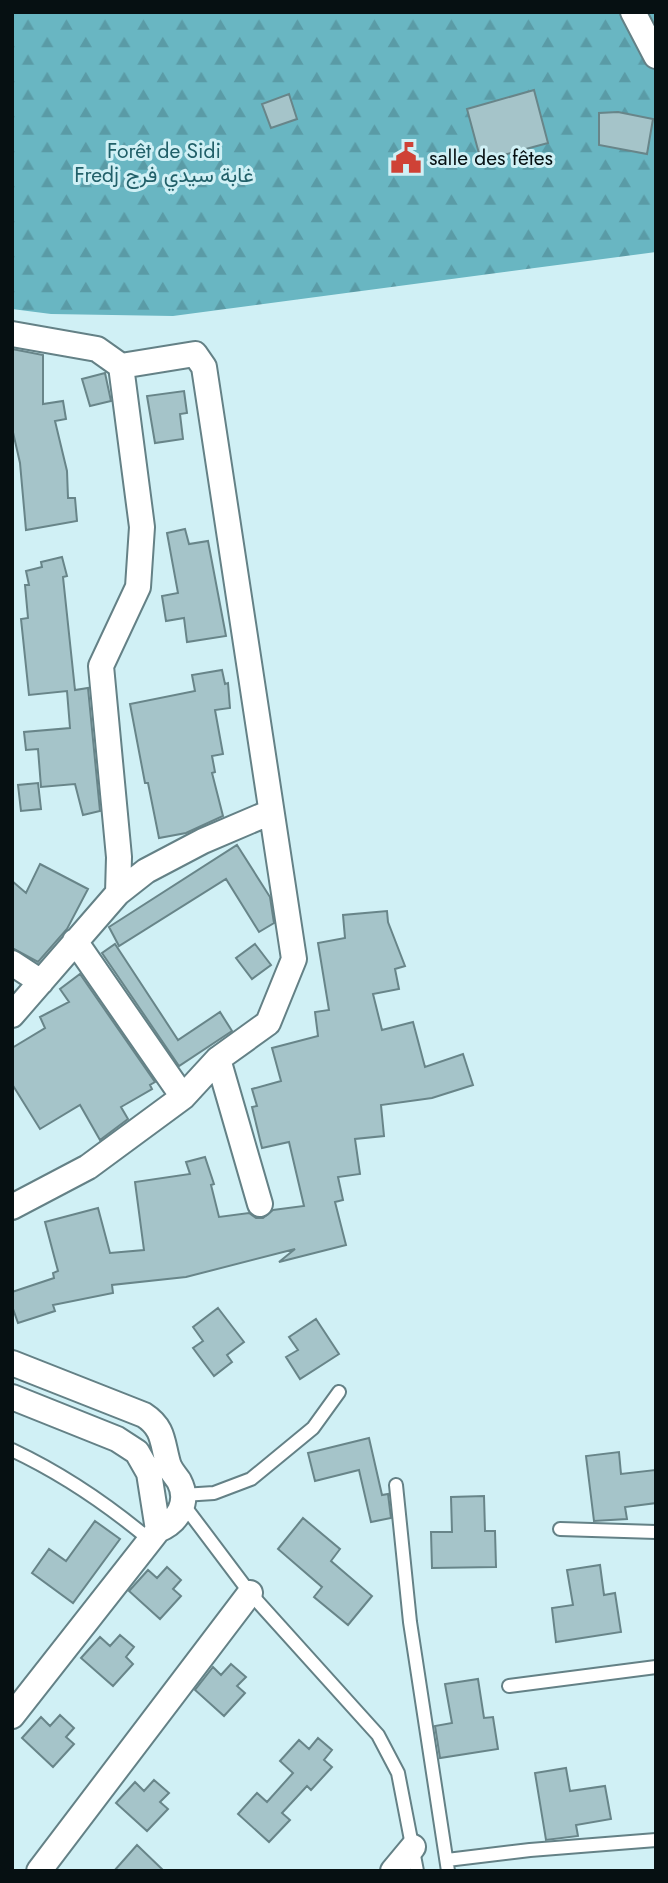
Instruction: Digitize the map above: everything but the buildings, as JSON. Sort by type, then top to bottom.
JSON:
[{"type":"street","points":[[633,12],[656,56]]},
{"type":"street","points":[[12,334],[97,349],[121,366],[195,354],[204,368],[294,959],[268,1023],[218,1059],[183,1097],[88,1167],[12,1207]]},
{"type":"street","points":[[118,893],[119,857],[101,666],[138,587],[142,527],[121,366]]},
{"type":"street","points":[[12,1015],[118,893],[157,865],[203,841],[271,812]]},
{"type":"street","points":[[75,941],[183,1097]]},
{"type":"street","points":[[12,963],[41,982]]},
{"type":"street","points":[[218,1059],[260,1204]]},
{"type":"street","points":[[12,1363],[152,1420],[163,1436],[168,1465],[181,1485],[183,1499],[174,1521],[154,1535],[12,1716]]},
{"type":"street","points":[[12,1397],[117,1439],[137,1452],[149,1473],[154,1535]]},
{"type":"street","points":[[39,1871],[250,1593]]},
{"type":"street","points":[[393,1871],[415,1859]]},
{"type":"lane","points":[[339,1392],[313,1428],[251,1479],[221,1491],[183,1499],[250,1593],[378,1735],[398,1773],[415,1859]]},
{"type":"lane","points":[[12,1450],[96,1497],[154,1535]]},
{"type":"lane","points":[[396,1485],[410,1622],[447,1866],[530,1850],[656,1840]]},
{"type":"lane","points":[[560,1530],[656,1532]]},
{"type":"lane","points":[[509,1686],[656,1667]]},
{"type":"green space","name":"Forêt de Sidi Fredj غابة سيدي فرج","points":[[12,12],[656,12],[656,252],[173,316],[51,314],[12,309]]},
{"type":"place","name":"salle des fêtes","points":[[406,158]]}]
